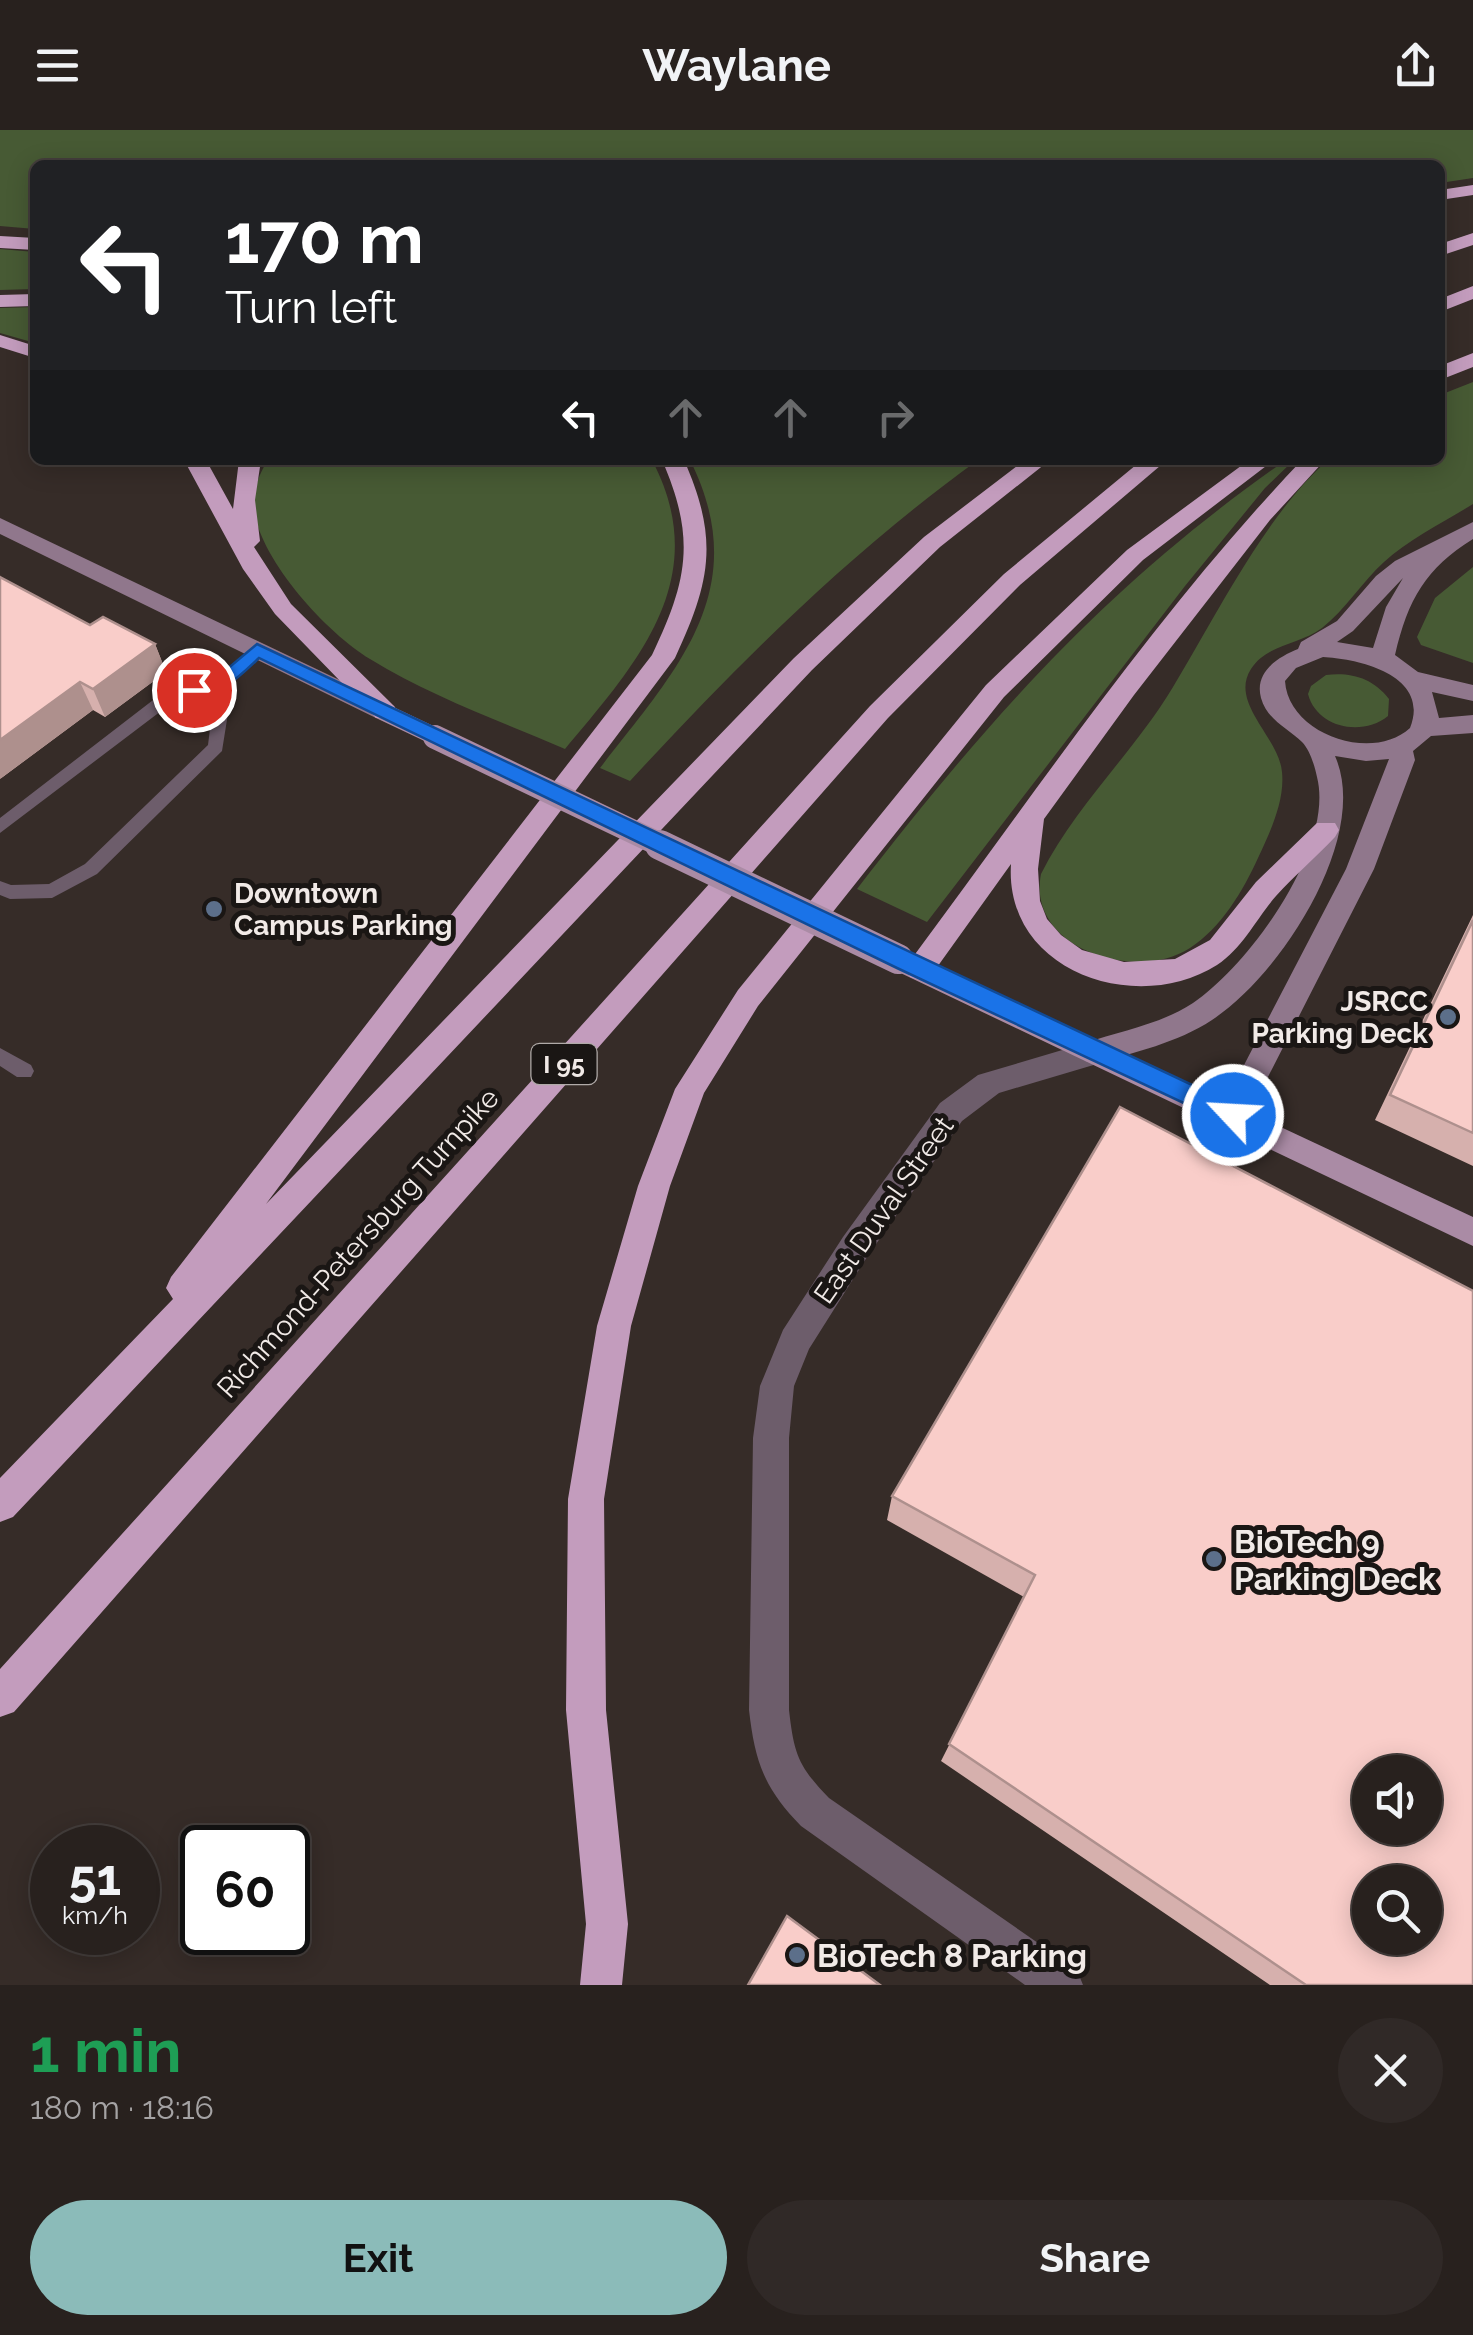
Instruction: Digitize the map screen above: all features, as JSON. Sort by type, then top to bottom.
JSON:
[{"type":"highway","points":[[1445,194],[1473,190]]},
{"type":"highway","points":[[1445,248],[1473,239]]},
{"type":"highway","points":[[0,242],[30,244]]},
{"type":"highway","points":[[1445,304],[1473,292]]},
{"type":"highway","points":[[0,301],[30,300]]},
{"type":"highway","points":[[0,340],[30,350]]},
{"type":"highway","points":[[1445,372],[1473,359]]},
{"type":"highway","points":[[198,465],[255,568],[302,631],[385,712]]},
{"type":"highway","points":[[249,465],[242,514],[255,568]]},
{"type":"highway","points":[[95,1404],[662,658],[688,607],[697,568],[699,530],[687,489],[675,465]]},
{"type":"highway","points":[[0,1504],[803,664],[932,542],[1032,465]]},
{"type":"highway","name":"Richmond-Petersburg Turnpike","points":[[0,1698],[836,758],[1008,583],[1101,501],[1149,465]]},
{"type":"highway","points":[[601,1985],[607,1924],[586,1710],[586,1499],[614,1326],[654,1186],[690,1089],[748,998],[996,690],[1135,554],[1257,465]]},
{"type":"highway","points":[[909,964],[1032,813],[1262,516],[1309,465]]},
{"type":"highway","points":[[1032,813],[1026,904],[1038,927],[1076,960],[1129,976],[1177,971],[1216,951],[1234,934],[1263,892],[1326,830]]},
{"type":"main road","points":[[385,712],[1473,1232]]},
{"type":"street","points":[[0,525],[385,712]]},
{"type":"street","points":[[1382,660],[1394,609],[1412,579],[1438,552],[1473,528]]},
{"type":"street","points":[[1412,678],[1424,695],[1429,712],[1426,728],[1413,742],[1368,753],[1316,742],[1279,713],[1272,695],[1273,679],[1282,665],[1344,626],[1384,581],[1403,566],[1438,552]]},
{"type":"street","points":[[1298,654],[1344,650],[1382,660],[1412,678],[1473,693]]},
{"type":"street","points":[[1426,728],[1473,724]]},
{"type":"street","name":"East Duval Street","points":[[1062,1985],[814,1812],[782,1772],[770,1734],[771,1438],[782,1368],[855,1246],[937,1130],[970,1096],[989,1084],[1173,1028],[1228,992],[1275,940],[1296,904],[1326,830],[1332,781],[1316,742]]},
{"type":"street","points":[[1233,1115],[1360,868],[1402,760],[1399,748]]},
{"type":"lane","points":[[0,827],[164,700],[225,680],[257,650]]},
{"type":"lane","points":[[0,888],[10,892],[52,891],[91,869],[216,747],[225,680]]},
{"type":"lane","points":[[0,1056],[24,1071]]},
{"type":"green space","points":[[0,130],[1473,130],[1473,178],[1445,182],[1445,160],[30,160],[30,229],[0,226]]},
{"type":"green space","points":[[0,249],[30,252],[30,289],[0,290]]},
{"type":"green space","points":[[30,307],[30,342],[0,333],[0,308]]},
{"type":"green space","points":[[1473,382],[1473,504],[1394,554],[1322,628],[1266,654],[1251,669],[1246,695],[1279,759],[1282,783],[1267,838],[1230,908],[1201,940],[1168,958],[1116,960],[1068,940],[1050,922],[1041,900],[1041,874],[1070,825],[1158,711],[1263,537],[1323,465],[1445,465],[1445,393]]},
{"type":"green space","points":[[266,465],[654,465],[669,503],[675,543],[671,580],[659,616],[641,650],[565,749],[417,685],[370,659],[335,632],[299,594],[269,552],[254,511],[259,478]]},
{"type":"green space","points":[[692,465],[971,465],[839,572],[630,781],[600,768],[655,697],[698,626],[710,589],[714,549],[708,507]]},
{"type":"green space","points":[[1279,465],[1289,465],[1265,488],[1185,586],[927,922],[857,889],[955,767],[1054,657],[1162,555]]},
{"type":"green space","points":[[1473,567],[1473,663],[1421,645],[1417,637],[1435,598]]},
{"type":"green space","points":[[1326,675],[1369,681],[1389,699],[1388,716],[1366,726],[1342,726],[1330,721],[1313,706],[1308,694],[1311,686]]},
{"type":"building","points":[[0,577],[90,625],[103,617],[155,644],[93,689],[80,682],[0,740]]},
{"type":"building","name":"JSRCC Parking Deck","points":[[1473,920],[1473,1133],[1390,1095]]},
{"type":"building","name":"BioTech 9 Parking Deck","points":[[1120,1107],[1473,1291],[1473,1985],[1306,1985],[949,1744],[1035,1575],[892,1496]]},
{"type":"building","name":"BioTech 8 Parking","points":[[787,1916],[880,1985],[748,1985]]},
{"type":"place","name":"Downtown Campus Parking","points":[[214,909]]},
{"type":"place","name":"JSRCC Parking Deck","points":[[1448,1017]]},
{"type":"place","name":"BioTech 9 Parking Deck","points":[[1214,1559]]},
{"type":"place","name":"BioTech 8 Parking","points":[[797,1955]]},
{"type":"route","points":[[194,690],[225,680],[257,650],[904,962],[1233,1115]]}]
